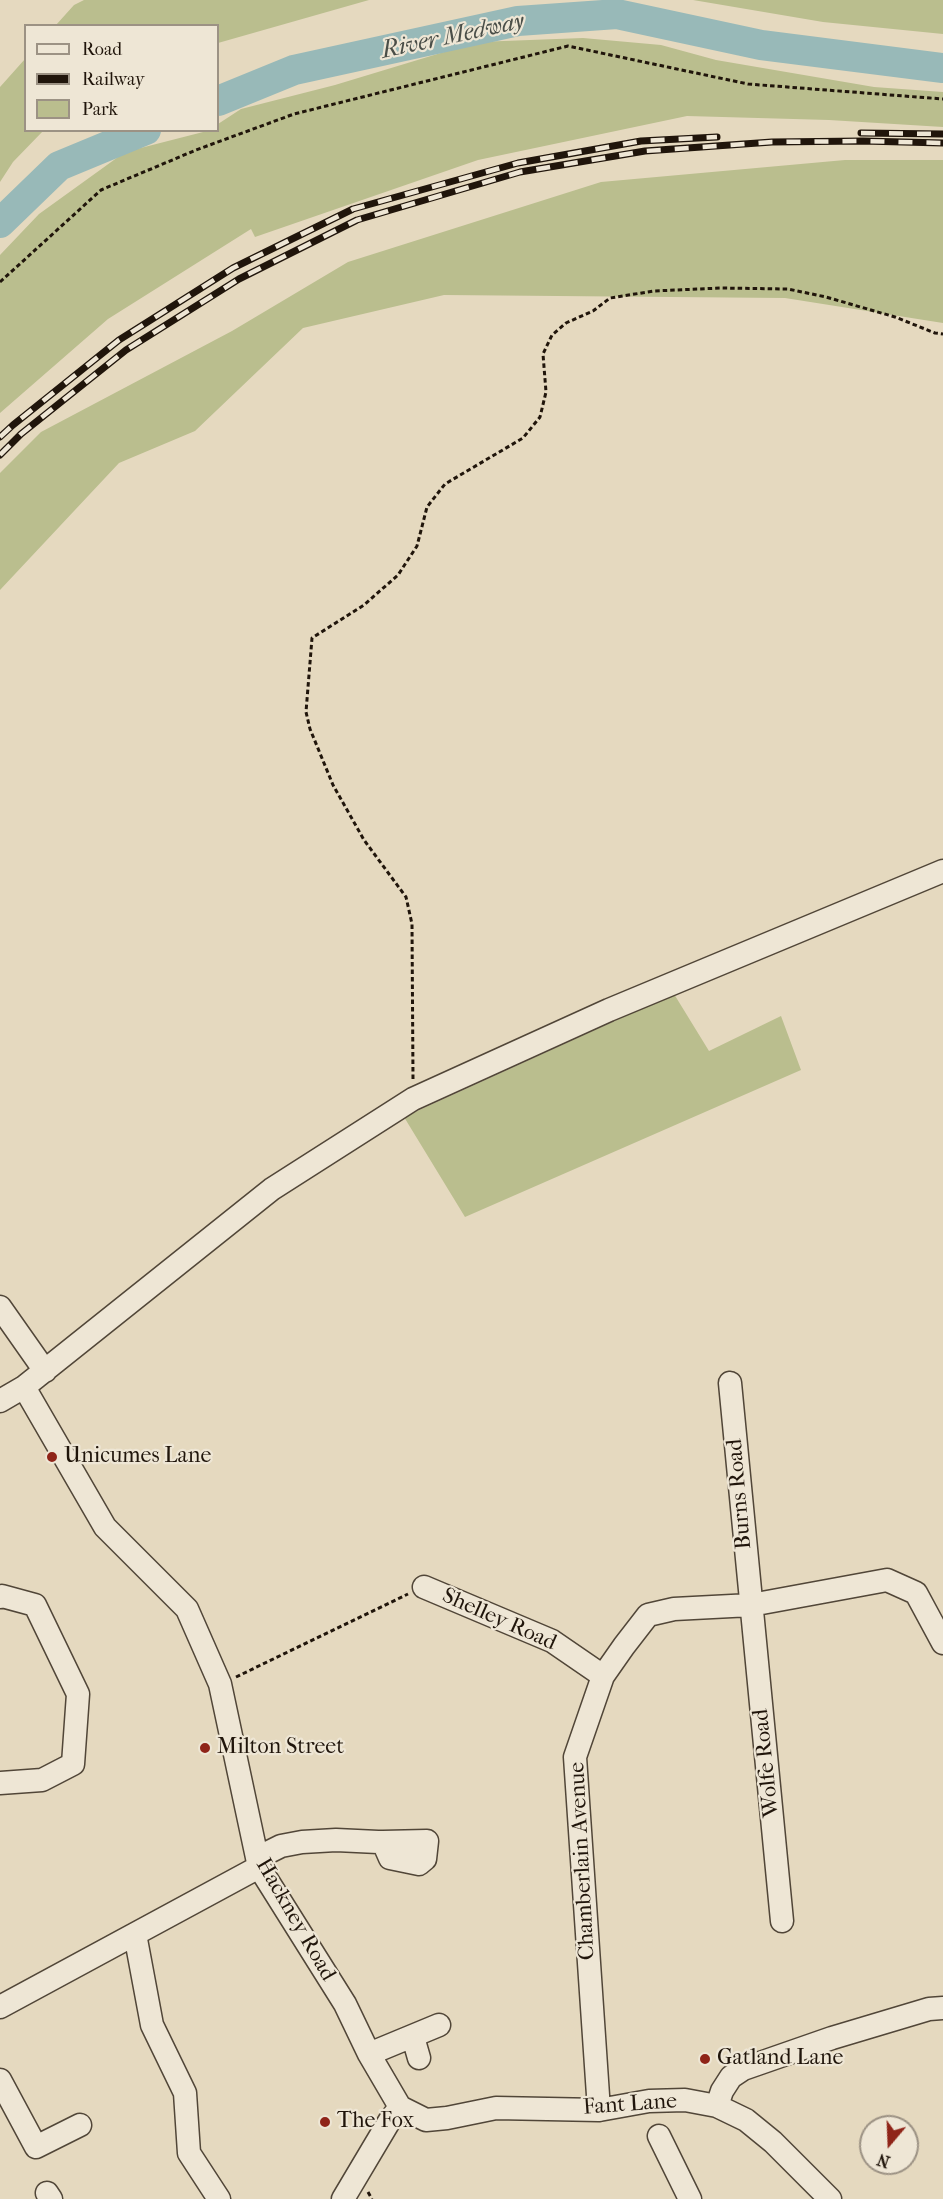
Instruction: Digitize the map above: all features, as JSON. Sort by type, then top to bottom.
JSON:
[{"type":"street","points":[[0,1401],[45,1371],[272,1189],[413,1099],[609,1010],[943,871]]},
{"type":"street","points":[[0,1307],[45,1371]]},
{"type":"street","name":"Burns Road","points":[[730,1383],[751,1605]]},
{"type":"street","name":"Hackney Road","points":[[24,1387],[105,1527],[186,1610],[220,1684],[258,1862],[345,2004],[369,2054],[400,2107]]},
{"type":"street","name":"Chamberlain Avenue","points":[[599,2109],[575,1757],[603,1676],[648,1615],[674,1609],[751,1605],[887,1580],[916,1593],[937,1617],[943,1643]]},
{"type":"street","name":"Shelley Road","points":[[424,1587],[552,1641],[603,1676]]},
{"type":"street","points":[[0,1597],[35,1605],[78,1694],[73,1764],[42,1780],[0,1783]]},
{"type":"street","name":"Wolfe Road","points":[[751,1605],[782,1921]]},
{"type":"street","points":[[0,2007],[135,1934],[258,1862],[281,1846],[336,1840],[383,1842]]},
{"type":"street","points":[[135,1934],[153,2025],[184,2093],[189,2153],[219,2199]]},
{"type":"street","points":[[717,2106],[722,2091],[731,2078],[743,2069],[832,2038],[929,2009],[943,2008]]},
{"type":"street","points":[[369,2054],[440,2025]]},
{"type":"street","points":[[412,2037],[419,2058]]},
{"type":"street","points":[[0,2080],[36,2147],[80,2125]]},
{"type":"street","name":"Fant Lane","points":[[400,2107],[426,2120],[496,2108],[599,2109],[649,2101],[685,2100],[717,2106],[755,2127],[830,2199]]},
{"type":"street","points":[[343,2199],[400,2107]]},
{"type":"street","points":[[659,2136],[690,2199]]},
{"type":"path","points":[[0,282],[101,190],[196,150],[294,114],[568,46],[748,84],[943,99]]},
{"type":"path","points":[[413,1099],[412,924],[406,897],[364,840],[333,785],[310,729],[306,712],[312,638],[364,605],[398,575],[417,546],[427,507],[444,484],[523,438],[540,417],[546,392],[543,354],[552,335],[566,323],[593,311],[610,298],[654,291],[788,288],[895,317],[943,334]]},
{"type":"path","points":[[220,1684],[424,1587]]},
{"type":"green space","points":[[84,0],[369,0],[219,43],[219,24],[57,24],[74,5]]},
{"type":"green space","points":[[693,0],[943,0],[943,34],[823,22]]},
{"type":"green space","points":[[583,38],[661,45],[716,60],[874,87],[943,92],[943,127],[829,120],[687,116],[478,160],[255,237],[251,229],[108,319],[0,413],[0,255],[39,214],[125,152],[203,132],[219,132],[219,123],[241,109],[335,85],[477,42]]},
{"type":"green space","points":[[24,60],[24,132],[42,132],[13,162],[0,182],[0,87]]},
{"type":"green space","points":[[845,160],[943,160],[943,323],[785,298],[444,295],[303,328],[195,431],[119,463],[0,590],[0,473],[41,432],[232,331],[348,262],[601,182]]},
{"type":"green space","points":[[674,994],[709,1051],[781,1016],[801,1070],[465,1217],[404,1117]]},
{"type":"waterway","name":"River Medway","points":[[219,101],[294,70],[518,21],[617,14],[761,45],[943,68]]},
{"type":"waterway","name":"River Medway","points":[[0,223],[59,166],[141,132]]},
{"type":"railway","points":[[861,133],[943,134]]},
{"type":"railway","points":[[0,437],[119,340],[233,268],[353,209],[518,163],[641,141],[717,137]]},
{"type":"railway","points":[[0,455],[21,434],[126,350],[239,279],[357,220],[520,172],[645,151],[772,142],[943,143]]},
{"type":"place","name":"Unicumes Lane","points":[[52,1457]]},
{"type":"place","name":"Milton Street","points":[[205,1748]]},
{"type":"place","name":"Gatland Lane","points":[[705,2059]]},
{"type":"place","name":"The Fox","points":[[325,2122]]}]
